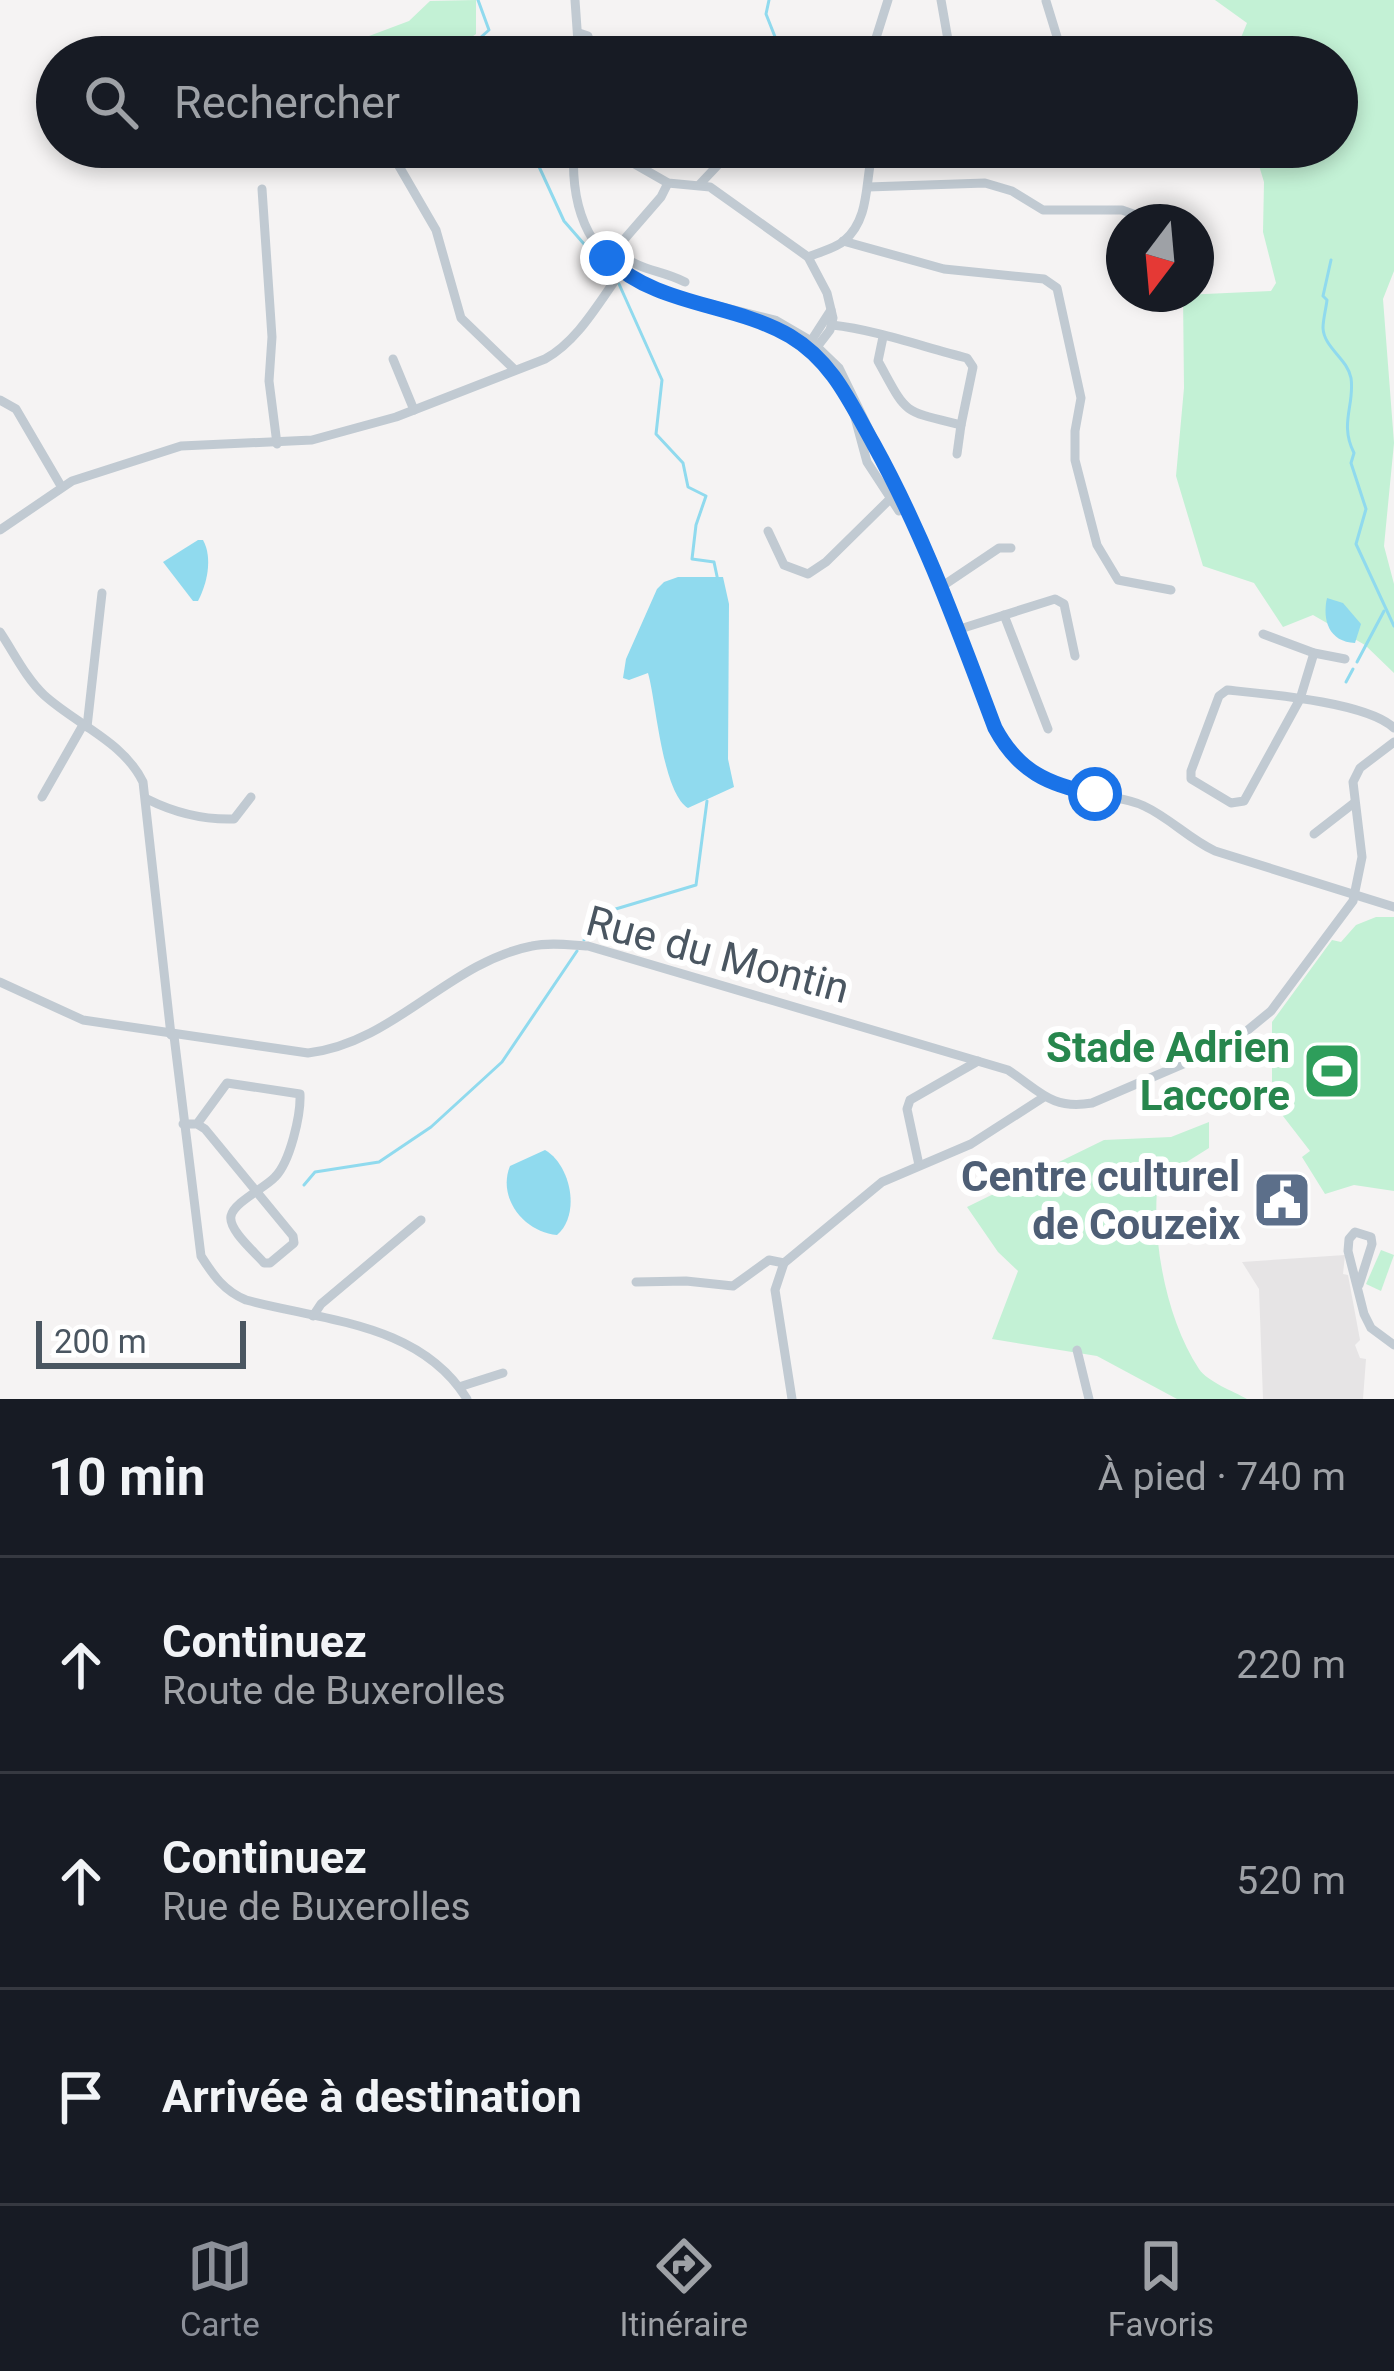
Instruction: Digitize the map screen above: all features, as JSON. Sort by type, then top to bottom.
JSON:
[{"type":"street","points":[[575,0],[584,34]]},
{"type":"street","points":[[877,36],[888,0]]},
{"type":"street","points":[[941,0],[947,36]]},
{"type":"street","points":[[1046,1],[1057,36]]},
{"type":"street","points":[[401,168],[436,230],[461,318],[515,370]]},
{"type":"street","points":[[574,168],[578,208],[594,242],[621,272],[665,293],[775,320],[813,346],[852,388],[944,585],[1007,751],[1039,778],[1062,788],[1131,800],[1214,851],[1394,907]]},
{"type":"street","points":[[641,168],[668,183],[700,184],[808,257],[827,292],[832,325],[813,346]]},
{"type":"street","points":[[700,184],[719,168]]},
{"type":"street","points":[[808,257],[843,242],[860,217],[871,168]]},
{"type":"street","points":[[668,183],[662,197],[615,250],[640,270],[662,272],[685,282]]},
{"type":"street","points":[[868,187],[985,183],[1012,191],[1043,210],[1106,210]]},
{"type":"street","points":[[262,189],[272,338],[269,381],[277,444]]},
{"type":"street","points":[[843,242],[944,269],[1044,279],[1057,288],[1081,398],[1076,460],[1097,545],[1118,580],[1171,590]]},
{"type":"street","points":[[0,530],[61,486],[181,446],[312,440],[414,410],[515,370],[561,350],[621,272]]},
{"type":"street","points":[[813,346],[831,310]]},
{"type":"street","points":[[832,325],[967,358],[973,368],[957,454]]},
{"type":"street","points":[[884,337],[878,361],[904,407],[961,425]]},
{"type":"street","points":[[813,346],[891,475]]},
{"type":"street","points":[[392,359],[414,410]]},
{"type":"street","points":[[0,400],[16,410],[61,486]]},
{"type":"street","points":[[854,408],[858,437],[877,480],[899,511]]},
{"type":"street","points":[[877,480],[891,475]]},
{"type":"street","points":[[768,531],[784,565],[808,574],[890,499]]},
{"type":"street","points":[[944,585],[999,548],[1011,548]]},
{"type":"street","points":[[42,797],[85,726],[102,593]]},
{"type":"street","points":[[960,629],[1055,599],[1064,604],[1075,656]]},
{"type":"street","points":[[1004,615],[1048,729]]},
{"type":"street","points":[[0,632],[38,688],[134,764],[147,799],[201,1256],[214,1277],[239,1297],[390,1335],[419,1348],[467,1399]]},
{"type":"street","points":[[1263,634],[1345,659]]},
{"type":"street","points":[[1314,653],[1300,699],[1244,801],[1231,803],[1191,779],[1219,695],[1227,690],[1300,699],[1377,715],[1394,728]]},
{"type":"street","points":[[792,1399],[776,1290],[784,1263],[882,1182],[971,1144],[1044,1097],[1070,1106],[1092,1102],[1245,1035],[1271,1011],[1340,922],[1355,894],[1362,856],[1353,782],[1360,768],[1394,742]]},
{"type":"street","points":[[147,799],[174,812],[213,820],[234,819],[251,797]]},
{"type":"street","points":[[1314,834],[1354,803]]},
{"type":"street","name":"Rue du Montin","points":[[0,982],[83,1020],[308,1053],[338,1049],[364,1038],[504,953],[536,944],[588,946],[1008,1070],[1044,1097]]},
{"type":"street","points":[[920,1165],[907,1109],[910,1100],[978,1061]]},
{"type":"street","points":[[183,1124],[197,1124],[257,1193],[293,1236],[294,1243],[270,1263],[264,1263],[233,1227],[231,1217],[257,1193],[282,1168],[300,1094],[226,1083],[197,1124]]},
{"type":"street","points":[[313,1316],[321,1304],[421,1220]]},
{"type":"street","points":[[1359,1285],[1372,1244],[1371,1238],[1355,1232],[1348,1251],[1371,1328],[1394,1345]]},
{"type":"street","points":[[636,1282],[733,1286],[769,1260],[784,1263]]},
{"type":"street","points":[[1077,1350],[1089,1399]]},
{"type":"street","points":[[459,1387],[502,1373]]},
{"type":"shaded area","points":[[1345,1255],[1343,1274],[1348,1275],[1360,1340],[1355,1345],[1360,1358],[1366,1359],[1363,1399],[1263,1399],[1259,1289],[1242,1262]]},
{"type":"green space","points":[[476,0],[476,34],[369,36],[409,21],[430,1]]},
{"type":"green space","points":[[1215,0],[1394,0],[1394,271],[1383,299],[1394,443],[1384,546],[1394,584],[1394,673],[1365,645],[1313,615],[1283,627],[1254,583],[1203,566],[1176,476],[1184,388],[1183,312],[1214,312],[1214,294],[1271,291],[1276,283],[1263,232],[1260,168],[1358,168],[1358,36],[1242,36],[1247,23]]},
{"type":"green space","name":"Stade Adrien Laccore","points":[[1376,917],[1394,917],[1394,1191],[1354,1185],[1325,1194],[1302,1157],[1310,1151],[1266,1094],[1272,1089],[1272,1022],[1332,940],[1341,942],[1356,925]]},
{"type":"green space","points":[[1209,1122],[1209,1148],[1158,1180],[1159,1252],[1187,1349],[1203,1374],[1247,1399],[1177,1399],[1097,1356],[992,1339],[1018,1271],[998,1252],[967,1207],[1104,1140],[1171,1137]]},
{"type":"green space","points":[[1381,1250],[1394,1255],[1381,1291],[1366,1284]]},
{"type":"water","points":[[198,540],[206,547],[208,571],[198,601],[193,601],[163,562]]},
{"type":"water","points":[[678,577],[723,577],[729,604],[728,759],[734,787],[688,808],[679,799],[666,765],[648,673],[623,678],[626,659],[657,589]]},
{"type":"water","points":[[1327,598],[1343,603],[1361,624],[1355,643],[1339,639],[1329,628]]},
{"type":"water","points":[[545,1150],[561,1167],[570,1191],[569,1215],[557,1235],[524,1220],[507,1190],[510,1166]]},
{"type":"waterway","points":[[478,0],[489,30],[482,36]]},
{"type":"waterway","points":[[769,0],[766,14],[775,36]]},
{"type":"waterway","points":[[540,168],[564,221],[611,275]]},
{"type":"waterway","points":[[1331,260],[1323,296],[1327,300],[1323,328],[1351,378],[1351,463],[1366,509],[1356,544],[1394,626]]},
{"type":"waterway","points":[[619,284],[662,380],[656,434],[683,463],[688,487],[706,496],[692,559],[714,562],[718,581]]},
{"type":"waterway","points":[[1357,662],[1384,611]]},
{"type":"waterway","points":[[1346,682],[1353,669]]},
{"type":"waterway","points":[[584,940],[609,911],[696,885],[707,801]]},
{"type":"waterway","points":[[304,1185],[315,1172],[379,1162],[431,1127],[502,1062],[577,951]]},
{"type":"place","name":"Stade Adrien Laccore","points":[[1332,1071]]},
{"type":"place","name":"Centre culturel de Couzeix","points":[[1282,1200]]},
{"type":"route","points":[[607,258],[646,287],[788,335],[827,366],[891,475],[932,559],[1007,751],[1039,778],[1095,794]]}]
